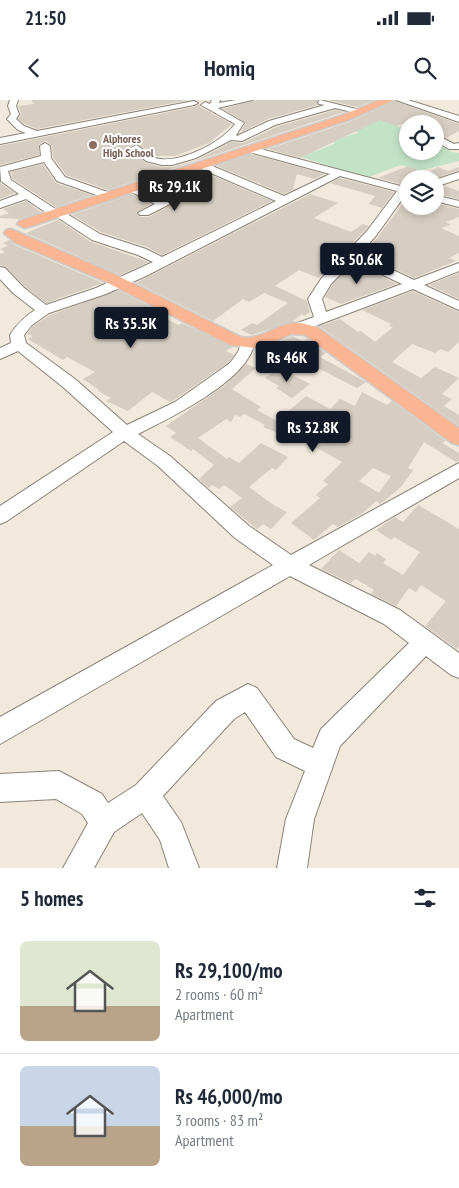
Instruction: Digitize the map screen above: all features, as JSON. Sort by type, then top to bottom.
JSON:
[{"type":"main road","points":[[386,100],[344,118],[9,229],[21,240],[119,282],[236,341],[257,344],[280,332],[297,328],[311,331],[459,438]]},
{"type":"street","points":[[14,100],[12,106],[15,114],[11,119],[21,128],[37,134]]},
{"type":"street","points":[[184,100],[194,103]]},
{"type":"street","points":[[0,141],[194,103],[215,104],[248,100]]},
{"type":"street","points":[[314,100],[360,111]]},
{"type":"street","points":[[400,100],[459,119]]},
{"type":"street","points":[[215,104],[240,123],[234,138]]},
{"type":"street","points":[[136,148],[151,160],[167,162],[187,157],[272,123],[335,105]]},
{"type":"street","points":[[234,138],[250,144],[249,148],[399,188]]},
{"type":"street","points":[[444,143],[452,147],[459,146]]},
{"type":"street","points":[[43,144],[46,147],[46,158],[51,167],[64,181],[109,196]]},
{"type":"street","points":[[46,158],[2,169],[6,181],[26,196],[96,237],[142,252],[162,262]]},
{"type":"street","points":[[201,165],[286,201]]},
{"type":"street","points":[[341,172],[286,201],[119,282],[86,296],[44,310],[27,322],[17,335],[19,345],[69,383],[125,433],[164,461],[242,532],[290,566],[392,617],[459,667]]},
{"type":"street","points":[[444,181],[459,175]]},
{"type":"street","points":[[132,188],[164,204],[144,213]]},
{"type":"street","points":[[0,205],[26,196]]},
{"type":"street","points":[[321,318],[315,299],[326,282],[371,234],[399,198]]},
{"type":"street","points":[[444,200],[459,204]]},
{"type":"street","points":[[351,255],[459,306]]},
{"type":"street","points":[[297,328],[459,267]]},
{"type":"street","points":[[0,271],[18,290],[44,310]]},
{"type":"street","points":[[0,516],[98,449],[125,433],[181,406],[235,366],[245,353],[247,344]]},
{"type":"street","points":[[0,354],[19,345]]},
{"type":"street","points":[[0,731],[148,644],[459,470]]},
{"type":"street","points":[[292,868],[300,818],[330,738],[425,642]]},
{"type":"street","points":[[78,868],[104,822],[146,795],[225,710],[248,696],[285,748],[320,764]]},
{"type":"street","points":[[0,788],[58,785],[92,804],[104,822]]},
{"type":"street","points":[[146,795],[171,832],[184,868]]},
{"type":"green space","points":[[383,119],[399,126],[399,160],[444,160],[444,147],[452,152],[459,153],[459,161],[423,170],[416,170],[401,165],[366,178],[301,157],[334,144],[335,140],[358,133],[354,130]]},
{"type":"building","points":[[31,100],[189,100],[37,129],[18,119],[21,113],[18,106],[34,104]]},
{"type":"building","points":[[254,100],[317,100],[318,105],[268,119],[240,133],[246,123],[223,109]]},
{"type":"building","points":[[328,100],[375,100],[357,107]]},
{"type":"building","points":[[395,101],[434,115],[399,115],[399,125],[396,126],[380,120],[300,158],[268,149],[349,122]]},
{"type":"building","points":[[200,104],[200,107],[232,124],[209,143],[175,156],[156,156],[137,143],[130,146],[130,149],[146,163],[162,167],[173,167],[197,160],[231,142],[243,143],[276,127],[335,110],[344,112],[108,190],[66,175],[53,157],[52,146],[46,141],[39,144],[39,155],[0,165],[0,146],[194,107]]},
{"type":"building","points":[[444,119],[459,124],[459,131],[446,138],[444,137]]},
{"type":"building","points":[[251,154],[325,174],[315,179],[297,174],[293,188],[295,189],[284,194],[217,166]]},
{"type":"building","points":[[43,164],[56,183],[92,195],[56,207],[13,179],[11,175],[13,175],[10,172]]},
{"type":"building","points":[[408,166],[416,170],[399,170],[399,184],[378,178]]},
{"type":"building","points":[[438,167],[448,171],[459,167],[459,170],[444,175],[444,170],[432,170]]},
{"type":"building","points":[[202,171],[272,201],[162,255],[147,247],[101,232],[72,215],[132,194],[151,204],[136,213],[140,217],[149,217],[172,204],[169,200],[146,190]]},
{"type":"building","points":[[340,178],[394,192],[382,208],[369,204],[375,196],[330,183]]},
{"type":"building","points":[[0,183],[15,193],[0,199]]},
{"type":"building","points":[[444,186],[459,191],[459,199],[444,195]]},
{"type":"building","points":[[310,194],[338,203],[314,218],[351,232],[363,224],[369,226],[319,278],[299,270],[275,286],[307,301],[310,312],[304,316],[302,314],[292,322],[252,335],[241,330],[252,323],[257,325],[288,303],[264,293],[249,302],[243,299],[213,321],[136,283]]},
{"type":"building","points":[[26,201],[41,212],[20,219],[0,218],[0,216],[9,213],[3,209]]},
{"type":"building","points":[[444,205],[459,209],[459,217],[446,222],[451,225],[441,228],[459,236],[459,253],[449,258],[456,261],[414,278],[362,253],[377,238],[399,208],[399,215],[444,215]]},
{"type":"building","points":[[58,220],[91,242],[149,262],[120,275],[26,233]]},
{"type":"building","points":[[10,240],[15,245],[103,283],[46,303],[24,286],[6,267],[0,265],[0,254],[5,252],[0,249],[8,246],[3,243]]},
{"type":"building","points":[[353,263],[397,284],[341,304],[325,297],[332,285]]},
{"type":"building","points":[[459,273],[459,299],[429,285]]},
{"type":"building","points":[[118,290],[152,307],[149,309],[178,325],[182,323],[232,347],[226,351],[234,355],[229,362],[170,402],[152,392],[128,411],[106,401],[111,398],[98,391],[83,379],[95,372],[67,357],[63,360],[28,339],[33,336],[27,334],[33,326],[50,315]]},
{"type":"building","points":[[413,291],[459,312],[459,342],[448,352],[440,349],[435,353],[412,344],[392,362],[421,378],[435,367],[459,378],[442,394],[452,399],[444,406],[459,415],[459,426],[319,326],[340,319],[358,332],[361,331],[375,342],[393,327],[389,326],[391,324],[362,310]]},
{"type":"building","points":[[292,336],[303,341],[307,339],[326,353],[320,357],[366,382],[357,388],[273,345]]},
{"type":"building","points":[[246,364],[256,368],[232,389],[261,407],[257,410],[277,421],[306,396],[330,409],[340,399],[355,406],[362,392],[387,405],[392,401],[446,441],[442,443],[459,453],[459,461],[456,462],[424,442],[408,468],[413,470],[401,487],[380,504],[376,501],[363,513],[338,527],[333,524],[314,540],[291,523],[320,498],[316,495],[328,484],[323,481],[342,462],[301,439],[299,442],[263,427],[265,425],[244,414],[240,417],[235,415],[231,422],[226,419],[198,438],[227,459],[229,457],[239,463],[261,443],[288,457],[276,470],[272,468],[249,487],[275,506],[287,512],[271,529],[263,524],[257,529],[230,507],[242,498],[224,485],[219,489],[212,485],[209,488],[199,479],[214,465],[193,449],[191,451],[170,437],[176,433],[166,426],[224,386]],"holes":[[[373,468],[391,476],[379,493],[359,481]]]},
{"type":"building","points":[[279,368],[310,384],[292,398],[276,388],[279,386],[265,378]]},
{"type":"building","points":[[418,505],[459,529],[459,646],[457,649],[425,626],[446,601],[421,585],[416,592],[409,588],[396,606],[371,594],[374,590],[356,579],[350,583],[321,569],[339,550],[359,563],[369,552],[375,556],[377,553],[386,559],[383,563],[403,575],[420,552],[394,537],[391,540],[376,530],[395,517],[403,522]]},
{"type":"place","name":"Alphores High School","points":[[93,145]]}]
